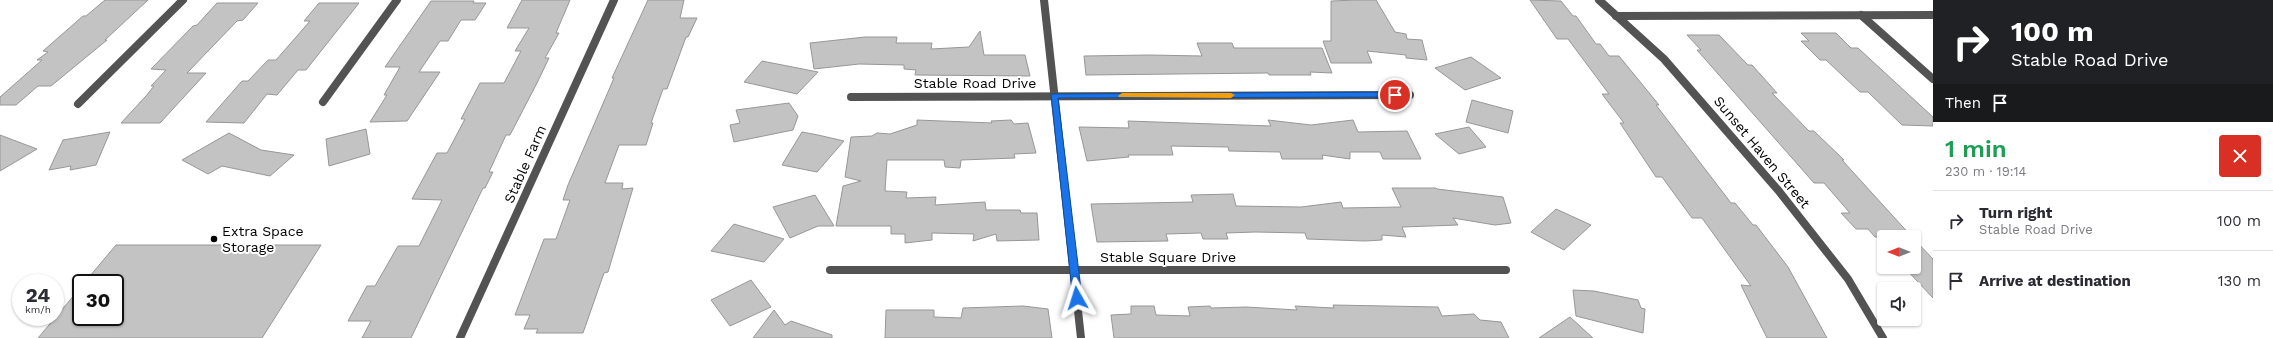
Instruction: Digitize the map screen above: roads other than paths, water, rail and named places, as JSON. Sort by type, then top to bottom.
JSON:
[{"type":"street","points":[[78,104],[183,0]]},
{"type":"street","points":[[323,102],[397,0]]},
{"type":"street","name":"Stable Farm","points":[[460,338],[614,0]]},
{"type":"street","points":[[1044,0],[1081,338]]},
{"type":"street","name":"Sunset Haven Street","points":[[1599,0],[1664,59],[1818,238],[1846,274],[1871,314],[1883,338]]},
{"type":"street","points":[[1861,15],[1933,79]]},
{"type":"street","points":[[1616,16],[1933,15]]},
{"type":"street","name":"Stable Road Drive","points":[[851,97],[1410,95]]},
{"type":"street","name":"Stable Square Drive","points":[[830,270],[1074,272],[1506,270]]},
{"type":"place","name":"Extra Space Storage","points":[[214,239]]}]
